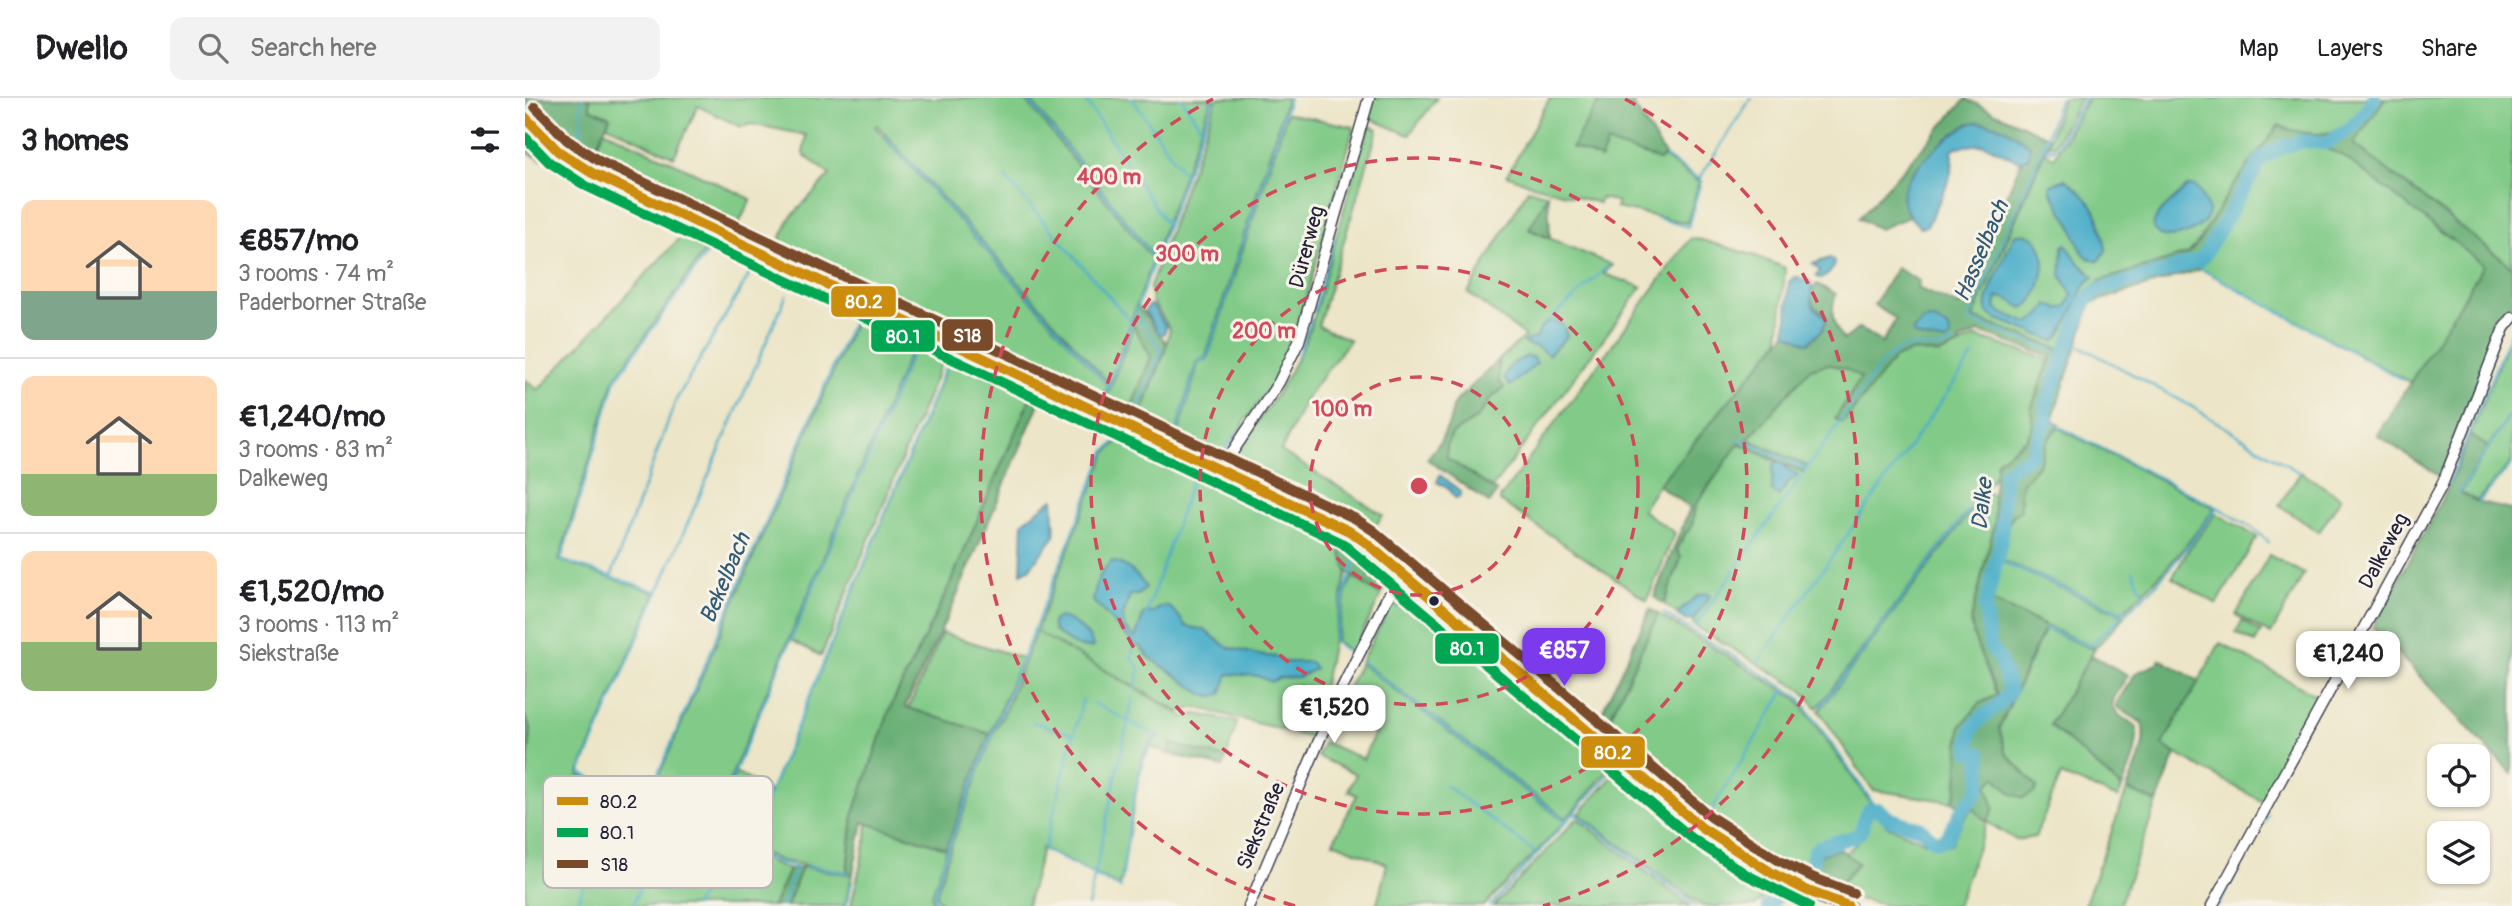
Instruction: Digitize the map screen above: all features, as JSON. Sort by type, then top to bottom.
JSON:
[{"type":"main road","points":[[525,117],[558,151],[592,173],[1349,531],[1702,828],[1745,859],[1782,879],[1848,906]]},
{"type":"street","name":"Dürerweg","points":[[1221,469],[1279,382],[1299,341],[1369,98]]},
{"type":"street","name":"Dalkeweg","points":[[2213,906],[2442,485],[2504,328],[2512,317]]},
{"type":"street","name":"Siekstraße","points":[[1249,906],[1338,696],[1386,600],[1403,574]]},
{"type":"green space","points":[[525,98],[590,98],[590,108],[610,117],[588,164],[563,148]]},
{"type":"green space","points":[[590,98],[1024,98],[1153,260],[1109,383],[877,125],[875,127],[1108,386],[1101,403],[774,252],[790,218],[830,175],[803,154],[806,135],[752,124],[741,127],[698,106],[674,157],[607,125],[610,117],[589,108]]},
{"type":"green space","points":[[1029,98],[1212,98],[1154,256]]},
{"type":"green space","points":[[1217,98],[1287,98],[1205,358],[1197,360],[1174,438],[1139,421],[1165,351],[1170,329],[1152,301],[1150,287]]},
{"type":"green space","points":[[1374,98],[1437,98],[1409,135],[1369,118]]},
{"type":"green space","points":[[1550,98],[1601,98],[1573,148],[1607,143],[1660,160],[1663,157],[1699,182],[1687,223],[1616,208],[1618,202],[1601,198],[1599,203],[1529,184],[1507,175]]},
{"type":"green space","points":[[1601,98],[1629,98],[1665,155],[1660,160],[1607,143],[1601,159],[1572,147]]},
{"type":"green space","points":[[2063,98],[2081,98],[2054,145],[2047,146]]},
{"type":"green space","points":[[2088,98],[2369,98],[2349,122],[2335,131],[2306,133],[2279,125],[2230,190],[2199,242],[2188,254],[2100,281],[2092,287],[2075,312],[2063,350],[1973,318],[2045,151],[2054,158]]},
{"type":"green space","points":[[2369,98],[2385,98],[2354,144],[2512,267],[2512,310],[2500,327],[2442,478],[2377,435],[2484,265],[2342,155],[2312,147],[2283,151],[2265,162],[2199,270],[2091,303],[2052,420],[2059,424],[2046,443],[2039,464],[2022,484],[2021,510],[2013,515],[2007,526],[1991,601],[2045,626],[1999,728],[2006,753],[2037,787],[2034,793],[2023,798],[2012,794],[1995,777],[1987,786],[1994,808],[1987,822],[1972,808],[1952,802],[1957,789],[1960,727],[1980,703],[1997,695],[1974,637],[1971,620],[1995,522],[1993,496],[1997,461],[2027,438],[2033,425],[2031,409],[2051,357],[1979,332],[1939,354],[1913,351],[1895,358],[1843,423],[1835,419],[1861,378],[1846,369],[1828,364],[1810,369],[1748,439],[1807,466],[1803,472],[1739,443],[1695,506],[1692,526],[1677,550],[1681,558],[1664,604],[1654,597],[1690,508],[1658,485],[1786,333],[1808,343],[1822,330],[1822,312],[1812,299],[1817,284],[1836,294],[1833,318],[1844,340],[1859,328],[1882,343],[1896,319],[1874,305],[1896,268],[1919,281],[1917,288],[1959,306],[2021,162],[2029,156],[2030,146],[2020,138],[1969,123],[1931,153],[1908,181],[1903,197],[1909,217],[1879,229],[1859,218],[1966,99],[2050,138],[1973,318],[2062,350],[2080,303],[2092,287],[2100,281],[2188,254],[2199,242],[2230,190],[2279,125],[2306,133],[2335,131],[2349,122]]},
{"type":"green space","points":[[2385,98],[2512,98],[2512,267],[2353,143]]},
{"type":"green space","points":[[1287,113],[1354,127],[1295,338],[1275,379],[1225,450],[1214,455],[1177,439],[1199,361],[1207,360]]},
{"type":"green space","points":[[1369,126],[1378,129],[1318,326],[1350,340],[1307,397],[1281,451],[1383,515],[1368,536],[1342,517],[1233,467],[1234,455],[1268,408],[1305,342]]},
{"type":"green space","points":[[604,130],[751,199],[735,231],[592,163],[590,161]]},
{"type":"green space","points":[[525,131],[542,151],[542,160],[525,151]]},
{"type":"green space","points":[[2306,145],[2327,148],[2342,155],[2485,265],[2411,383],[2199,268],[2265,162],[2287,149]]},
{"type":"green space","points":[[1528,189],[1548,195],[1530,230],[1612,265],[1604,274],[1642,287],[1492,488],[1447,458],[1447,445],[1452,434],[1477,418],[1491,398],[1504,388],[1499,381],[1499,360],[1525,336],[1468,293]]},
{"type":"green space","points":[[1548,195],[1550,238],[1529,229]]},
{"type":"green space","points":[[687,230],[709,245],[614,380],[559,560],[656,593],[578,775],[580,776],[543,776],[543,888],[773,888],[773,863],[789,870],[773,906],[525,906],[525,792],[531,728],[525,717],[525,380],[538,390]]},
{"type":"green space","points":[[1695,238],[1753,255],[1785,268],[1779,340],[1772,352],[1658,485],[1642,510],[1675,533],[1647,600],[1500,501],[1500,498],[1690,239]]},
{"type":"green space","points":[[1137,304],[1167,344],[1139,421],[1128,416],[1151,357],[1131,321]]},
{"type":"green space","points":[[858,314],[915,340],[731,776],[659,776]]},
{"type":"green space","points":[[1134,325],[1151,357],[1128,416],[1104,405]]},
{"type":"green space","points":[[2512,331],[2512,462],[2477,501],[2461,493],[2510,414],[2488,447],[2470,435]]},
{"type":"green space","points":[[1976,337],[2049,360],[2031,409],[2033,425],[2027,438],[1997,461],[1996,474],[1817,708],[1803,691],[1693,625],[1693,620],[1708,599],[1707,593],[1697,596],[1677,614],[1664,604],[1681,558],[1677,550],[1692,526],[1695,506],[1739,443],[1777,462],[1774,466],[1772,491],[1785,489],[1788,482],[1796,477],[1782,463],[1803,472],[1806,466],[1747,439],[1810,369],[1828,364],[1846,369],[1861,378],[1836,418],[1843,422],[1895,357],[1913,351],[1939,354]]},
{"type":"green space","points":[[917,341],[945,354],[821,656],[791,640]]},
{"type":"green space","points":[[951,356],[1031,396],[946,593],[891,706],[853,816],[847,872],[773,857],[773,786]]},
{"type":"green space","points":[[1499,360],[1499,381],[1504,387],[1491,398],[1477,418],[1452,434],[1447,445],[1447,458],[1497,492],[1489,503],[1427,459],[1440,442],[1450,421],[1454,403]]},
{"type":"green space","points":[[1031,396],[1041,399],[955,600],[905,707],[990,734],[946,848],[863,822],[853,873],[847,872],[853,816],[891,706],[946,593]]},
{"type":"green space","points":[[2057,427],[2215,508],[2148,588],[2122,612],[2001,560],[2008,525],[2021,510],[2022,484],[2039,464],[2046,443]]},
{"type":"green space","points":[[2470,435],[2488,447],[2459,492],[2480,503],[2512,510],[2512,774],[2490,751],[2490,744],[2484,744],[2373,627],[2450,484]]},
{"type":"green space","points":[[1121,439],[1324,535],[1340,547],[1347,572],[1313,738],[1196,707],[1180,712],[1037,632],[1185,717],[1196,714],[1237,722],[1226,758],[1172,744],[1169,754],[1150,746],[1159,736],[1156,735],[1142,757],[1120,887],[1042,848],[1027,906],[944,906],[936,896],[951,846],[994,732],[1106,453]]},
{"type":"green space","points":[[2301,472],[2341,498],[2319,532],[2279,505]]},
{"type":"green space","points":[[1986,491],[1993,496],[1995,522],[1971,620],[1974,637],[1997,695],[1960,727],[1957,790],[1952,802],[1873,790],[1819,711]]},
{"type":"green space","points":[[2216,513],[2257,537],[2217,604],[2172,578],[2189,549]]},
{"type":"green space","points":[[1346,536],[1392,576],[1381,596],[1347,572],[1340,547]]},
{"type":"green space","points":[[2269,555],[2304,574],[2271,634],[2236,615]]},
{"type":"green space","points":[[2001,562],[2125,616],[2095,648],[1991,601]]},
{"type":"green space","points":[[1353,577],[1381,596],[1352,653],[1336,641],[1347,588]]},
{"type":"green space","points":[[1403,587],[1442,622],[1392,604]]},
{"type":"green space","points":[[1392,604],[1442,622],[1611,767],[1566,819],[1361,661]]},
{"type":"green space","points":[[1650,609],[1658,614],[1606,726],[1712,812],[1707,820],[1595,727]]},
{"type":"green space","points":[[1658,614],[1797,699],[1870,802],[1861,814],[1856,828],[1850,833],[1818,844],[1807,862],[1795,874],[1729,837],[1707,820],[1712,813],[1606,726]]},
{"type":"green space","points":[[2242,621],[2261,632],[2255,643],[2236,633]]},
{"type":"green space","points":[[2045,629],[2094,650],[2050,725],[2122,788],[2118,798],[2061,775],[2035,837],[2016,840],[1987,822],[1957,906],[1889,906],[1832,893],[1858,864],[1845,853],[1861,838],[1870,818],[1876,814],[1887,826],[1938,847],[1951,844],[1972,808],[1987,821],[1994,808],[1987,786],[1995,776],[2037,787],[2006,753],[1999,728]]},
{"type":"green space","points":[[942,633],[1022,658],[990,734],[908,709]]},
{"type":"green space","points":[[2220,643],[2321,698],[2263,802],[2162,746]]},
{"type":"green space","points":[[2091,655],[2128,675],[2113,699],[2114,709],[2136,727],[2137,735],[2131,765],[2122,788],[2050,725]]},
{"type":"green space","points":[[2160,659],[2199,681],[2162,745],[2176,754],[2157,802],[2127,789],[2140,757],[2142,723],[2117,707],[2117,702],[2136,673],[2157,664]]},
{"type":"green space","points":[[1360,663],[1565,822],[1484,906],[1379,906],[1377,904],[1387,864],[1333,842],[1357,795],[1348,791],[1356,774],[1317,756],[1324,742],[1363,759],[1375,732],[1339,706]]},
{"type":"green space","points":[[525,717],[531,728],[525,792]]},
{"type":"green space","points":[[1171,744],[1226,758],[1223,767],[1169,754]]},
{"type":"green space","points":[[1615,774],[1736,873],[1772,890],[1755,906],[1702,906],[1579,814]]},
{"type":"green space","points":[[2127,790],[2157,802],[2119,906],[2084,906]]},
{"type":"green space","points":[[1577,818],[1690,906],[1494,906]]},
{"type":"green space","points":[[867,823],[946,848],[932,895],[932,900],[938,906],[851,906],[866,840]]},
{"type":"green space","points":[[1840,849],[1858,863],[1832,893],[1804,881],[1815,871],[1820,855]]},
{"type":"green space","points":[[802,867],[852,875],[845,906],[787,906]]},
{"type":"green space","points":[[802,867],[787,906],[773,906],[789,870]]},
{"type":"water","points":[[1977,122],[1993,124],[2012,132],[2030,146],[2029,156],[2021,162],[1984,144],[1956,147],[1952,150],[1952,169],[1945,189],[1927,226],[1922,228],[1905,208],[1903,191],[1907,182],[1913,172],[1946,139]]},
{"type":"water","points":[[2065,179],[2090,202],[2098,218],[2106,250],[2099,261],[2088,258],[2081,250],[2072,227],[2050,190],[2051,185]]},
{"type":"water","points":[[2188,186],[2195,186],[2203,198],[2208,211],[2207,217],[2198,227],[2184,234],[2170,237],[2160,235],[2153,225],[2158,214]]},
{"type":"water","points":[[2016,234],[2027,234],[2041,247],[2041,282],[2031,302],[2023,308],[2006,298],[1997,297],[1995,308],[2002,313],[2028,323],[2041,315],[2048,304],[2059,309],[2066,307],[2072,295],[2061,275],[2063,247],[2066,244],[2078,262],[2094,277],[2087,282],[2060,336],[2054,341],[1995,318],[1987,312],[1992,287]]},
{"type":"water","points":[[1830,258],[1834,262],[1831,271],[1825,277],[1819,278],[1816,276],[1820,271],[1813,264]]},
{"type":"water","points":[[1794,277],[1810,281],[1813,306],[1827,319],[1822,330],[1808,343],[1786,333],[1789,282]]},
{"type":"water","points":[[1152,305],[1166,327],[1164,334],[1159,334],[1145,311]]},
{"type":"water","points":[[1932,319],[1948,327],[1951,337],[1946,342],[1913,334],[1924,320]]},
{"type":"water","points":[[1550,320],[1563,325],[1567,336],[1549,355],[1523,342],[1537,337],[1541,327]]},
{"type":"water","points":[[1527,356],[1537,363],[1510,386],[1504,379],[1509,367]]},
{"type":"water","points":[[1777,462],[1797,474],[1779,496],[1772,491],[1773,466]]},
{"type":"water","points":[[1440,475],[1460,491],[1461,497],[1455,498],[1449,489],[1437,482]]},
{"type":"water","points":[[1053,499],[1055,536],[1029,569],[1021,573],[1023,522]]},
{"type":"water","points":[[1112,561],[1132,571],[1146,588],[1138,595],[1130,595],[1123,616],[1124,627],[1135,638],[1144,613],[1168,607],[1186,626],[1204,630],[1227,647],[1278,657],[1283,662],[1310,662],[1315,669],[1299,677],[1279,678],[1271,682],[1258,676],[1228,674],[1221,694],[1204,695],[1149,657],[1140,646],[1136,646],[1093,601],[1098,579]]},
{"type":"water","points":[[1707,593],[1710,596],[1693,620],[1687,621],[1677,614],[1697,596]]},
{"type":"water","points":[[1058,617],[1069,620],[1080,628],[1089,637],[1093,647],[1077,646],[1054,631],[1052,622]]},
{"type":"waterway","name":"Bekelbach","points":[[582,98],[580,154],[591,164],[727,229]]},
{"type":"waterway","points":[[1027,98],[1155,259]]},
{"type":"waterway","points":[[1084,98],[1166,224]]},
{"type":"waterway","points":[[1132,98],[1185,176]]},
{"type":"waterway","points":[[1181,98],[1202,129]]},
{"type":"waterway","points":[[1132,423],[1162,350],[1135,313],[1214,98]]},
{"type":"waterway","points":[[1135,421],[1175,439],[1198,360],[1206,360],[1289,98]]},
{"type":"waterway","points":[[1699,179],[1751,98]]},
{"type":"waterway","name":"Hasselbach","points":[[2060,98],[2043,147],[1968,320],[2065,355]]},
{"type":"waterway","points":[[2044,147],[2050,150],[2056,148],[2085,98]]},
{"type":"waterway","name":"Dalke","points":[[1768,906],[1812,865],[1814,852],[1819,847],[1861,832],[1869,810],[1878,809],[1890,819],[1921,829],[1935,841],[1946,839],[1961,811],[1978,791],[1981,777],[1980,754],[1970,751],[1972,729],[1983,716],[1998,706],[2010,690],[2000,660],[1990,646],[1985,608],[2001,542],[2005,472],[2031,455],[2046,420],[2046,406],[2084,303],[2104,288],[2202,259],[2262,158],[2282,147],[2305,141],[2326,143],[2348,130],[2361,118],[2374,98]]},
{"type":"waterway","points":[[525,103],[542,125]]},
{"type":"waterway","points":[[885,136],[1109,386]]},
{"type":"waterway","points":[[525,146],[540,152]]},
{"type":"waterway","points":[[1658,218],[1688,227],[1701,181],[1666,157]]},
{"type":"waterway","points":[[552,160],[596,182]]},
{"type":"waterway","points":[[1006,178],[1132,323]]},
{"type":"waterway","points":[[1314,311],[1335,236]]},
{"type":"waterway","points":[[587,776],[580,773],[658,592],[561,560],[616,379],[712,246]]},
{"type":"waterway","name":"Bekelbach","points":[[657,776],[855,315],[720,252]]},
{"type":"waterway","points":[[2191,263],[2403,380]]},
{"type":"waterway","points":[[1550,320],[1607,267]]},
{"type":"waterway","points":[[611,577],[676,400],[752,270]]},
{"type":"waterway","points":[[658,592],[786,296]]},
{"type":"waterway","points":[[1105,397],[1135,315]]},
{"type":"waterway","points":[[1298,355],[1311,319]]},
{"type":"waterway","points":[[2447,487],[2512,328]]},
{"type":"waterway","points":[[2069,340],[2189,405],[2300,473]]},
{"type":"waterway","points":[[733,776],[916,342]]},
{"type":"waterway","points":[[1695,626],[1881,364],[1902,349],[1936,348],[1955,342]]},
{"type":"waterway","points":[[773,785],[950,356]]},
{"type":"waterway","points":[[1758,662],[1973,356]]},
{"type":"waterway","points":[[2459,493],[2512,412]]},
{"type":"waterway","points":[[2046,420],[2217,507],[2251,527],[2269,542]]},
{"type":"waterway","points":[[1211,456],[1219,457],[1244,426]]},
{"type":"waterway","points":[[941,906],[934,896],[948,848],[993,732],[1105,452],[1127,431]]},
{"type":"waterway","points":[[1739,439],[1807,469]]},
{"type":"waterway","points":[[2478,503],[2512,464]]},
{"type":"waterway","points":[[1146,615],[1192,479]]},
{"type":"waterway","points":[[1821,706],[1984,490]]},
{"type":"waterway","points":[[2045,628],[2089,646],[2151,590],[2217,507]]},
{"type":"waterway","points":[[1352,655],[1334,641],[1346,588],[1358,555]]},
{"type":"waterway","points":[[1997,560],[2123,613]]},
{"type":"waterway","points":[[2133,571],[2144,595]]},
{"type":"waterway","points":[[1663,613],[1799,697],[1873,803],[1873,808]]},
{"type":"waterway","points":[[1135,644],[1131,657],[1140,668],[1135,690]]},
{"type":"waterway","points":[[1361,662],[1567,822]]},
{"type":"waterway","points":[[1711,811],[1786,688]]},
{"type":"waterway","points":[[1088,906],[1133,698]]},
{"type":"waterway","points":[[1083,699],[1044,850],[1095,875]]},
{"type":"waterway","points":[[1093,703],[1157,736],[1142,765],[1137,784],[1122,881]]},
{"type":"waterway","points":[[1033,722],[1073,734]]},
{"type":"waterway","points":[[1490,906],[1612,771]]},
{"type":"waterway","points":[[1445,785],[1537,854]]},
{"type":"waterway","points":[[1677,798],[1718,831]]},
{"type":"waterway","points":[[1575,813],[1696,906]]},
{"type":"waterway","points":[[2218,906],[2268,815]]},
{"type":"waterway","points":[[1684,822],[1714,848],[1770,882]]},
{"type":"waterway","name":"Bekelbach","points":[[773,860],[796,867],[782,906]]},
{"type":"waterway","points":[[807,866],[848,873]]},
{"type":"waterway","points":[[1781,870],[1799,878]]},
{"type":"waterway","points":[[1095,876],[1121,888]]},
{"type":"waterway","points":[[846,906],[852,882]]},
{"type":"waterway","name":"Dalke","points":[[1778,886],[1787,890]]},
{"type":"waterway","points":[[576,906],[583,888]]},
{"type":"waterway","points":[[633,906],[639,888]]},
{"type":"waterway","points":[[694,906],[707,888]]},
{"type":"waterway","points":[[1791,906],[1797,902]]},
{"type":"transit line","name":"S18","points":[[535,107],[567,140],[599,161],[1356,519],[1374,531],[1711,817],[1778,860],[1853,893]]},
{"type":"transit line","name":"80.2","points":[[525,117],[558,151],[592,173],[1349,531],[1702,828],[1772,873],[1808,891],[1848,906]]},
{"type":"transit line","name":"80.1","points":[[525,137],[549,162],[586,186],[1342,543],[1693,839],[1747,875],[1809,906]]}]
